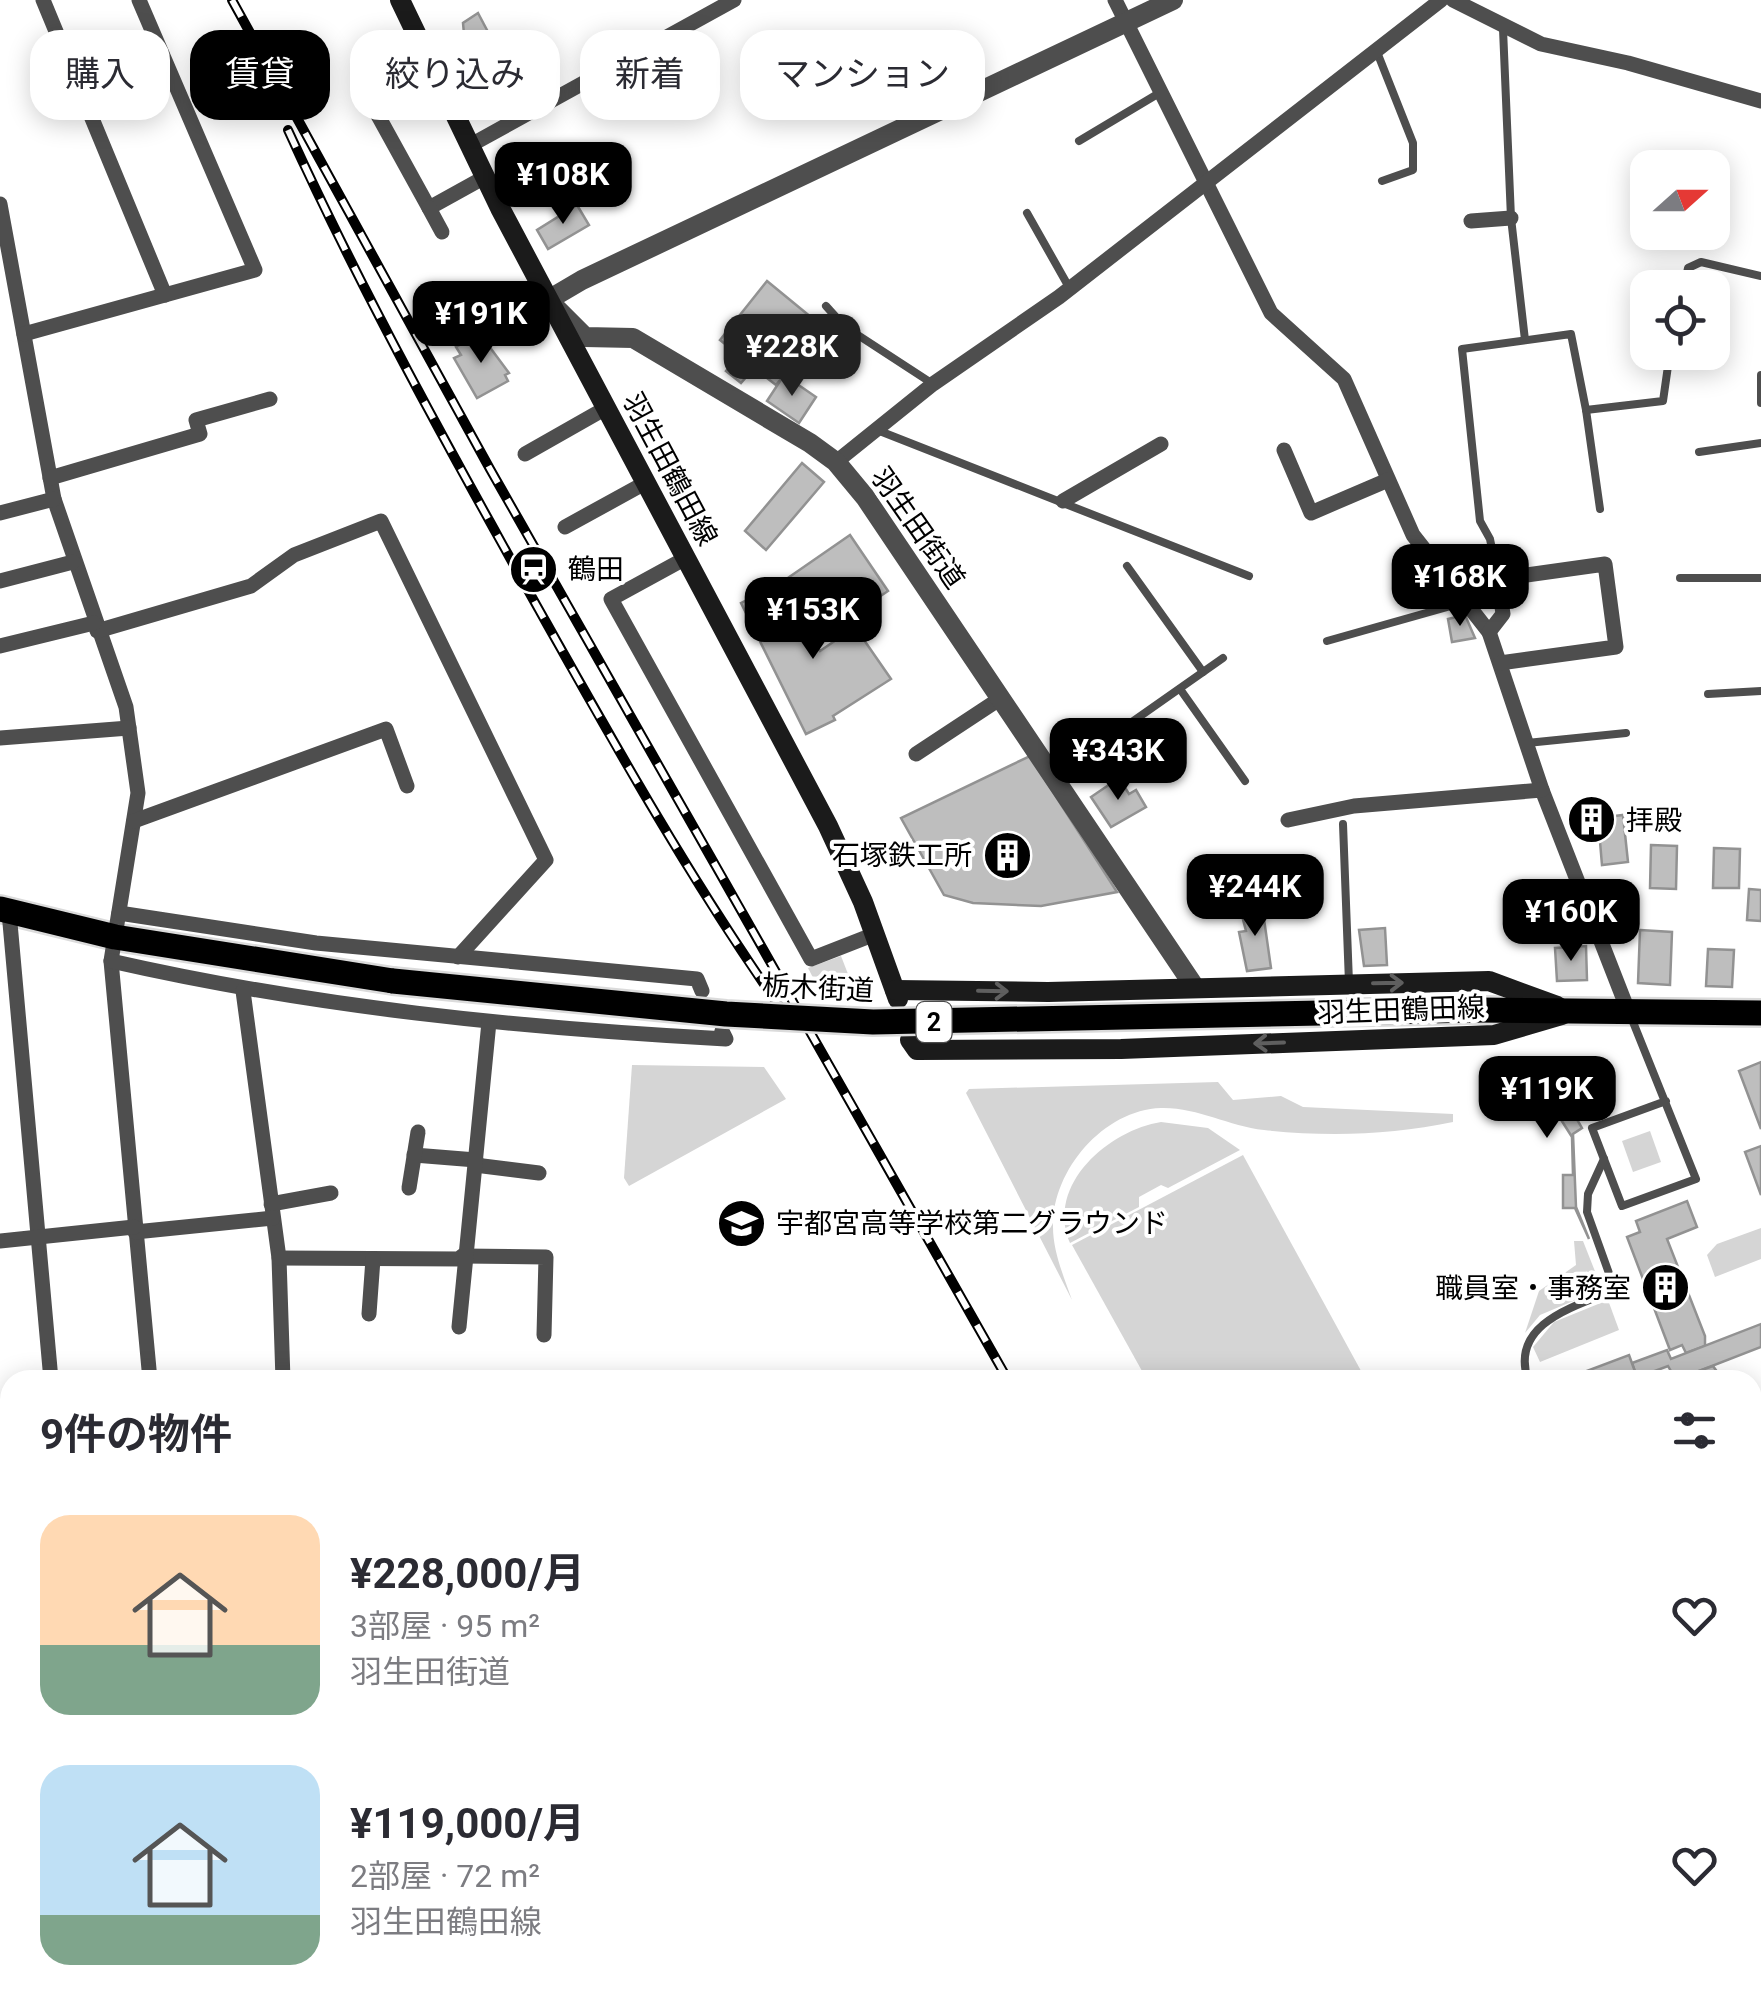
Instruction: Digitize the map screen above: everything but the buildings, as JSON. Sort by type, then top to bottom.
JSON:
[{"type":"main road","name":"羽生田街道","points":[[400,0],[548,300]]},
{"type":"main road","name":"羽生田鶴田線","points":[[548,300],[828,826],[897,994],[1489,981],[1573,1012]]},
{"type":"main road","name":"栃木街道","points":[[5,911],[115,937],[393,981],[726,1014],[873,1022],[1477,1010],[1761,1013]]},
{"type":"main road","name":"羽生田鶴田線","points":[[910,1040],[917,1050],[1020,1050],[1494,1035],[1573,1012]]},
{"type":"street","points":[[43,0],[166,295]]},
{"type":"street","points":[[24,334],[255,270],[139,0]]},
{"type":"street","points":[[469,146],[734,0]]},
{"type":"street","points":[[1115,0],[1164,90],[1271,313],[1344,379],[1413,535],[1490,632],[1542,790],[1629,1013]]},
{"type":"street","points":[[548,300],[1173,0]]},
{"type":"street","points":[[836,462],[933,384],[1070,289],[1441,0]]},
{"type":"street","points":[[1453,0],[1541,44],[1628,63],[1761,101]]},
{"type":"street","points":[[380,120],[442,232]]},
{"type":"street","points":[[429,208],[485,178]]},
{"type":"street","points":[[0,204],[54,499],[126,708],[138,793],[115,937],[149,1370]]},
{"type":"street","points":[[1471,221],[1511,218]]},
{"type":"street","name":"羽生田街道","points":[[548,300],[585,338],[633,338],[836,462],[866,497],[1194,986]]},
{"type":"street","points":[[50,478],[200,434],[196,420],[270,399]]},
{"type":"street","points":[[524,454],[606,408]]},
{"type":"street","points":[[1063,500],[1161,444]]},
{"type":"street","points":[[1284,450],[1311,513],[1388,480]]},
{"type":"street","points":[[565,527],[645,483]]},
{"type":"street","points":[[0,513],[54,499]]},
{"type":"street","points":[[0,646],[95,627],[251,586],[294,555],[381,521],[546,860],[458,957]]},
{"type":"street","points":[[686,558],[611,599],[811,959],[875,934]]},
{"type":"street","points":[[0,581],[73,562]]},
{"type":"street","points":[[1490,632],[1503,614],[1498,579],[1604,564],[1616,646],[1500,663]]},
{"type":"street","points":[[916,754],[1001,698]]},
{"type":"street","points":[[0,738],[129,728]]},
{"type":"street","points":[[134,821],[386,729],[407,786]]},
{"type":"street","points":[[1288,820],[1354,806],[1542,790]]},
{"type":"street","points":[[5,911],[50,1370]]},
{"type":"street","points":[[115,937],[279,938],[696,979],[702,991]]},
{"type":"street","points":[[115,937],[243,991],[489,1022],[726,1039],[722,1031]]},
{"type":"street","points":[[243,991],[280,1258],[283,1370]]},
{"type":"street","points":[[458,1327],[489,1022]]},
{"type":"street","points":[[410,1188],[418,1132]]},
{"type":"street","points":[[414,1156],[540,1173]]},
{"type":"street","points":[[0,1242],[135,1230],[272,1211],[331,1192]]},
{"type":"street","points":[[280,1258],[546,1257],[544,1335]]},
{"type":"street","points":[[370,1314],[373,1259]]},
{"type":"lane","points":[[1503,28],[1511,218],[1524,340]]},
{"type":"lane","points":[[1377,52],[1413,142],[1413,170],[1382,181]]},
{"type":"lane","points":[[1079,141],[1164,90]]},
{"type":"lane","points":[[1027,212],[1070,289]]},
{"type":"lane","points":[[1688,270],[1701,262],[1761,276]]},
{"type":"lane","points":[[826,306],[844,326],[933,384]]},
{"type":"lane","points":[[1498,579],[1490,539],[1480,521],[1462,349],[1570,334],[1600,509]]},
{"type":"lane","points":[[1586,410],[1663,401],[1667,370]]},
{"type":"lane","points":[[1761,375],[1761,403]]},
{"type":"lane","points":[[877,430],[1249,576]]},
{"type":"lane","points":[[1699,452],[1761,443]]},
{"type":"lane","points":[[1127,566],[1202,672]]},
{"type":"lane","points":[[1680,578],[1761,578]]},
{"type":"lane","points":[[1326,641],[1466,602]]},
{"type":"lane","points":[[1053,777],[1224,658]]},
{"type":"lane","points":[[1180,688],[1245,781]]},
{"type":"lane","points":[[1708,694],[1761,691]]},
{"type":"lane","points":[[1526,743],[1626,733]]},
{"type":"lane","points":[[1343,824],[1349,983]]},
{"type":"lane","points":[[1629,1013],[1666,1101],[1696,1179],[1622,1206],[1592,1128],[1666,1101]]},
{"type":"lane","points":[[1527,1370],[1524,1351],[1550,1316],[1615,1290],[1587,1212],[1588,1194],[1604,1159]]},
{"type":"shaded area","points":[[841,956],[855,992],[820,991],[808,968]]},
{"type":"shaded area","points":[[632,1065],[764,1067],[786,1099],[629,1186],[624,1178]]},
{"type":"shaded area","points":[[1218,1082],[1233,1100],[1281,1096],[1303,1107],[1453,1114],[1453,1122],[1407,1130],[1312,1134],[1264,1130],[1174,1108],[1140,1111],[1120,1120],[1101,1132],[1071,1165],[1055,1206],[1055,1246],[1072,1300],[966,1093],[969,1089]]},
{"type":"shaded area","points":[[1161,1122],[1208,1128],[1240,1150],[1168,1188],[1161,1185],[1139,1197],[1139,1207],[1070,1243],[1066,1200],[1087,1163],[1122,1136]]},
{"type":"shaded area","points":[[1650,1131],[1661,1162],[1633,1172],[1622,1141]]},
{"type":"shaded area","points":[[1243,1155],[1361,1370],[1141,1370],[1072,1245]]},
{"type":"shaded area","points":[[1761,1228],[1761,1259],[1715,1277],[1707,1255],[1717,1244]]},
{"type":"shaded area","points":[[1574,1241],[1583,1241],[1600,1284],[1597,1291],[1540,1315],[1525,1333],[1539,1291],[1576,1265]]},
{"type":"shaded area","points":[[1608,1300],[1619,1330],[1540,1362],[1533,1347],[1554,1322]]},
{"type":"railway","points":[[232,0],[490,469],[1002,1370]]},
{"type":"railway","points":[[288,130],[377,312],[538,608],[685,862],[782,1010]]},
{"type":"place","name":"鶴田","points":[[533,569]]},
{"type":"place","name":"拝殿","points":[[1591,820]]},
{"type":"place","name":"石塚鉄工所","points":[[1007,855]]},
{"type":"place","name":"宇都宮高等学校第二グラウンド","points":[[741,1223]]},
{"type":"place","name":"職員室・事務室","points":[[1666,1288]]}]
